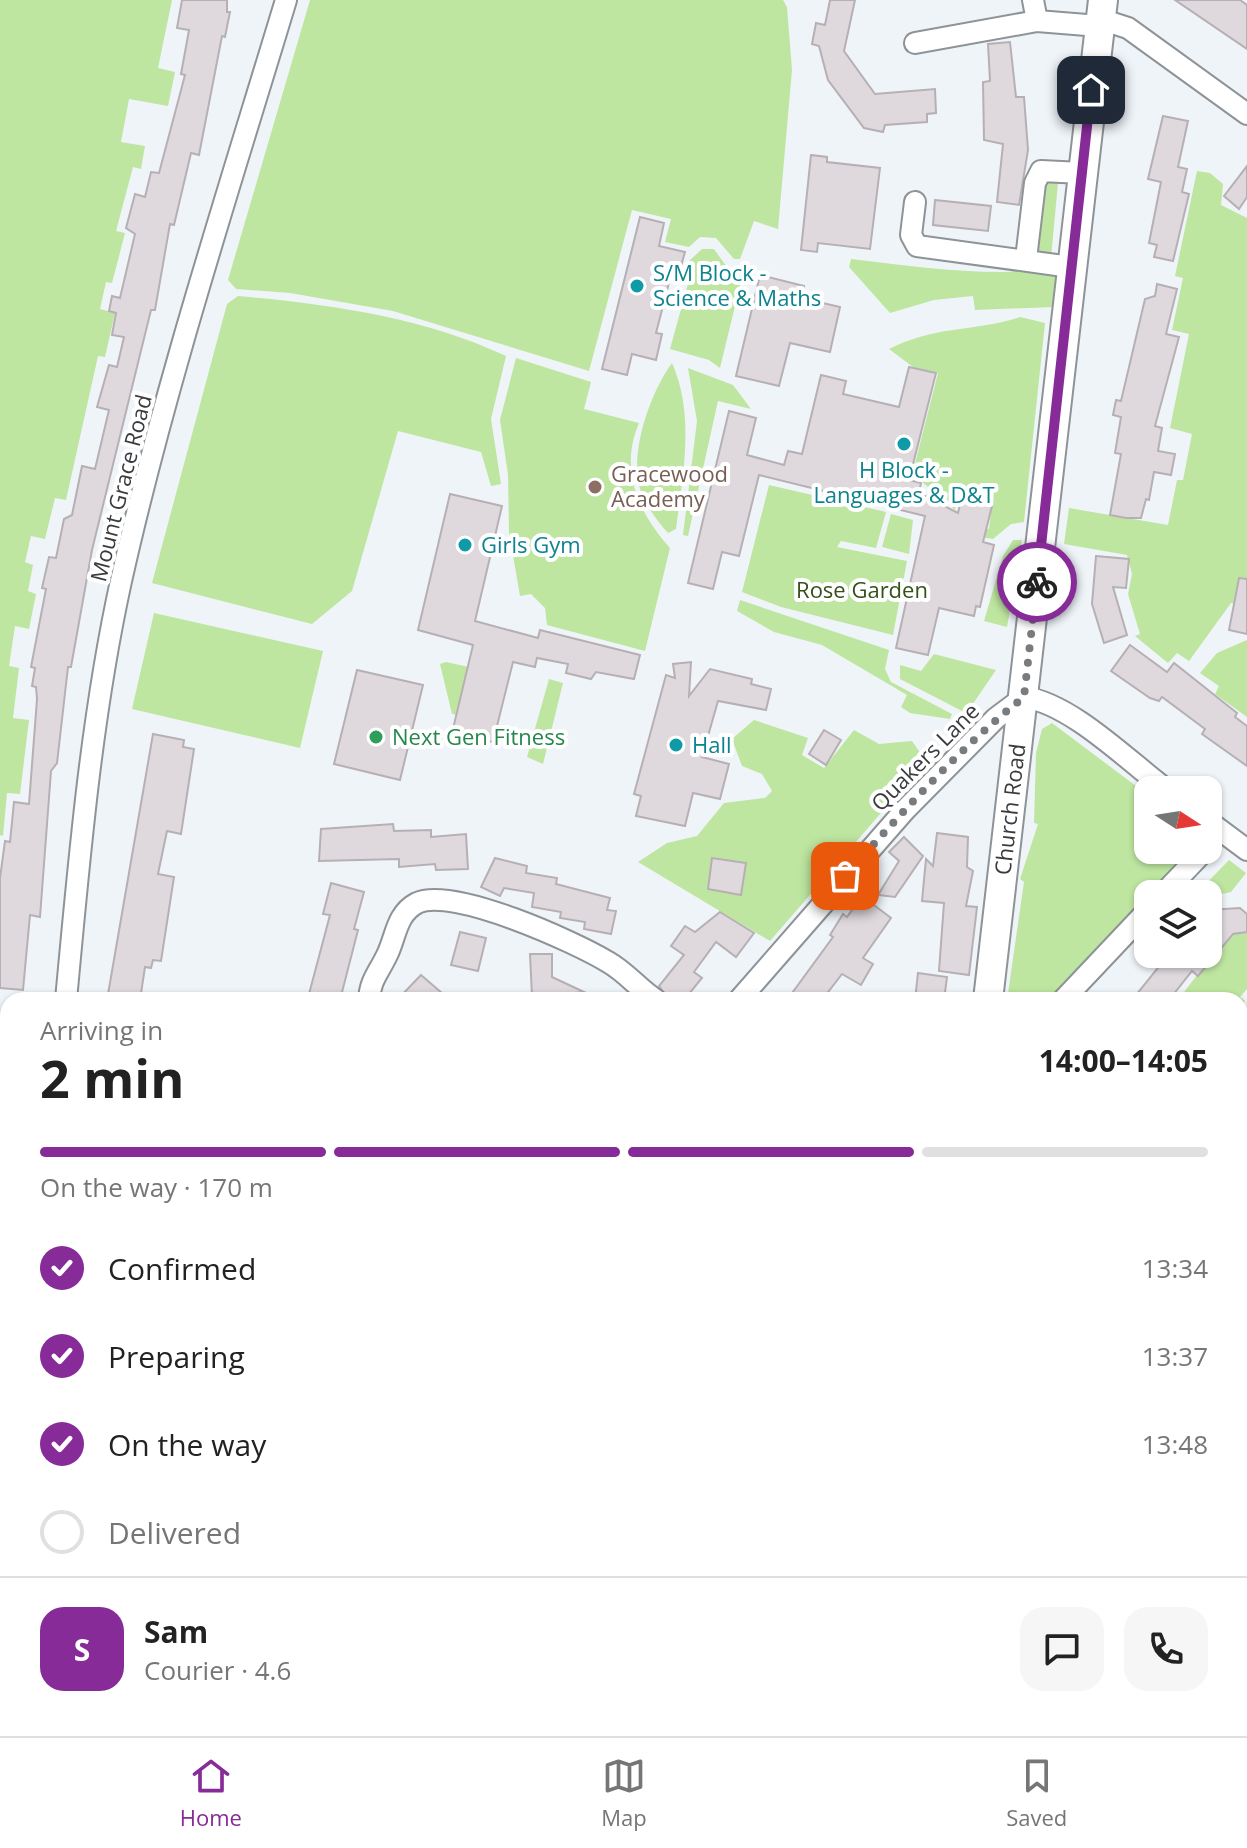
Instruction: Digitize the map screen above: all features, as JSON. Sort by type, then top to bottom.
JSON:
[{"type":"street","name":"Mount Grace Road","points":[[67,992],[85,819],[120,584],[154,445],[286,0]]},
{"type":"street","points":[[915,43],[1035,10],[1100,15],[1128,28],[1247,114]]},
{"type":"street","name":"Church Road","points":[[989,992],[1100,15]]},
{"type":"street","points":[[1026,259],[1035,183],[1041,171],[1082,173]]},
{"type":"street","points":[[915,202],[911,235],[917,246],[1071,267]]},
{"type":"street","points":[[1024,697],[1039,699],[1061,710],[1148,776]]},
{"type":"street","name":"Quakers Lane","points":[[746,992],[905,810],[996,718],[1024,697]]},
{"type":"street","points":[[1222,831],[1247,850]]},
{"type":"street","points":[[1177,880],[1192,864]]},
{"type":"street","points":[[370,992],[373,976],[387,956],[399,922],[407,912],[418,903],[450,900],[487,909],[608,962],[646,992]]},
{"type":"street","points":[[1071,992],[1134,925]]},
{"type":"green space","points":[[0,0],[172,0],[158,68],[175,72],[168,106],[129,99],[121,142],[145,146],[141,169],[133,167],[116,231],[125,233],[112,283],[106,282],[100,309],[115,313],[105,357],[98,356],[66,500],[55,498],[45,539],[31,536],[25,562],[33,565],[28,591],[36,594],[29,629],[15,626],[9,666],[19,668],[13,718],[29,720],[20,794],[7,793],[3,836],[0,835]]},
{"type":"green space","points":[[310,0],[783,0],[787,7],[792,70],[778,229],[754,221],[740,259],[734,259],[716,238],[700,237],[689,247],[665,242],[671,219],[632,210],[589,371],[393,311],[290,293],[236,289],[228,280]]},
{"type":"green space","points":[[1197,171],[1210,173],[1223,184],[1221,205],[1247,218],[1247,605],[1231,603],[1189,661],[1177,653],[1168,663],[1135,636],[1140,634],[1128,594],[1132,574],[1127,555],[1064,544],[1069,508],[1168,525],[1177,480],[1183,480],[1192,434],[1170,428],[1189,334],[1172,330],[1183,278],[1175,276]]},
{"type":"green space","points":[[1050,180],[1058,183],[1051,258],[1041,256],[1035,249],[1040,184]]},
{"type":"green space","points":[[702,249],[714,249],[729,270],[743,273],[720,368],[709,360],[670,349],[691,273],[687,263]]},
{"type":"green space","points":[[851,259],[964,271],[1050,269],[1057,271],[1054,307],[975,310],[973,296],[934,300],[890,313],[849,267]]},
{"type":"green space","points":[[238,296],[375,314],[442,331],[506,356],[491,419],[501,484],[491,486],[481,452],[398,431],[352,591],[312,624],[152,583],[227,304]]},
{"type":"green space","points":[[1020,317],[1045,323],[1024,522],[1011,524],[993,539],[967,535],[969,525],[989,529],[992,502],[959,491],[955,510],[921,481],[911,479],[938,373],[913,367],[889,349],[939,332]]},
{"type":"green space","points":[[516,358],[591,382],[584,409],[639,423],[631,457],[635,490],[649,520],[670,548],[645,651],[547,625],[545,608],[531,594],[520,596],[509,532],[508,475],[500,420]]},
{"type":"green space","points":[[672,363],[683,403],[685,445],[676,529],[668,533],[643,497],[637,460],[649,407]]},
{"type":"green space","points":[[688,368],[733,385],[751,409],[718,401],[688,536],[683,535],[697,421]]},
{"type":"green space","name":"Rose Garden","points":[[769,485],[886,512],[876,548],[841,541],[837,547],[907,561],[893,635],[781,607],[742,592]]},
{"type":"green space","points":[[891,514],[913,520],[909,554],[882,547]]},
{"type":"green space","points":[[1013,540],[1022,540],[1007,627],[984,621],[1003,556]]},
{"type":"green space","points":[[740,600],[889,650],[885,669],[891,682],[952,714],[950,719],[910,713],[901,707],[907,695],[822,645],[774,632],[737,611]]},
{"type":"green space","points":[[154,613],[323,651],[300,748],[132,709]]},
{"type":"green space","points":[[1247,640],[1247,717],[1215,694],[1219,686],[1200,673],[1217,653]]},
{"type":"green space","points":[[934,654],[996,670],[970,708],[962,711],[900,679],[900,665],[921,671]]},
{"type":"green space","points":[[446,662],[469,667],[457,715],[452,714],[440,664]]},
{"type":"green space","points":[[549,679],[563,683],[543,764],[527,757]]},
{"type":"green space","points":[[754,720],[808,738],[802,755],[824,768],[854,730],[879,744],[912,741],[926,761],[770,941],[638,862],[667,843],[697,836],[724,803],[765,798],[772,791],[762,774],[742,766],[732,739]]},
{"type":"green space","points":[[1052,723],[1134,784],[1134,864],[1181,864],[1167,880],[1134,880],[1134,916],[1061,992],[1008,992],[1024,882],[1020,879],[1038,824],[1034,823],[1036,753],[1042,729]]},
{"type":"green space","points":[[1229,860],[1246,873],[1231,892],[1222,894],[1222,880],[1210,880]]},
{"type":"green space","points":[[1239,927],[1247,932],[1247,989],[1244,992],[1184,992],[1202,968],[1222,968],[1223,941],[1227,943]]},
{"type":"building","points":[[182,0],[227,0],[227,12],[230,12],[225,37],[222,36],[199,155],[191,153],[174,225],[170,224],[155,310],[151,310],[92,550],[71,667],[68,667],[57,763],[51,771],[40,917],[30,915],[23,990],[0,988],[0,878],[5,841],[10,842],[14,802],[29,804],[37,699],[36,687],[32,686],[35,668],[31,667],[46,589],[42,588],[49,557],[56,558],[64,519],[72,515],[82,466],[95,469],[109,410],[97,407],[109,365],[117,367],[124,337],[112,335],[116,313],[109,311],[112,296],[120,298],[135,234],[126,228],[135,194],[145,197],[151,172],[159,173],[185,75],[181,74],[189,30],[177,28]]},
{"type":"building","points":[[830,0],[855,0],[844,51],[875,94],[935,89],[936,113],[927,114],[927,122],[885,125],[883,132],[864,128],[828,80],[819,46],[812,44],[816,23],[825,25]]},
{"type":"building","points":[[1175,0],[1240,0],[1247,5],[1247,49]]},
{"type":"building","points":[[1010,42],[1016,97],[1024,97],[1028,150],[1019,205],[997,202],[1003,144],[984,140],[983,82],[990,81],[988,44]]},
{"type":"building","points":[[1163,116],[1188,121],[1178,167],[1187,169],[1182,192],[1189,194],[1173,261],[1154,257],[1157,245],[1149,243],[1161,182],[1148,179]]},
{"type":"building","points":[[811,155],[827,157],[827,162],[880,168],[870,249],[818,243],[817,252],[801,250]]},
{"type":"building","points":[[1247,166],[1247,197],[1239,209],[1224,196]]},
{"type":"building","points":[[935,200],[991,206],[988,231],[933,225]]},
{"type":"building","name":"S/M Block - Science & Maths","points":[[640,217],[664,223],[659,246],[685,252],[678,277],[671,275],[656,333],[662,334],[656,360],[632,354],[627,375],[602,369]]},
{"type":"building","points":[[760,275],[804,286],[801,298],[840,307],[830,352],[790,343],[779,386],[736,376]]},
{"type":"building","points":[[1157,284],[1177,289],[1166,334],[1179,337],[1155,426],[1162,428],[1158,451],[1175,454],[1171,475],[1154,472],[1149,500],[1146,499],[1141,518],[1126,518],[1110,515],[1121,454],[1115,453],[1121,417],[1113,415],[1116,400],[1121,401],[1145,299],[1155,296]]},
{"type":"building","points":[[909,367],[936,373],[909,480],[921,483],[919,493],[958,513],[962,495],[993,502],[983,542],[994,545],[980,607],[976,606],[974,616],[939,608],[928,655],[896,648],[925,516],[759,475],[739,556],[722,552],[713,589],[688,583],[729,411],[756,418],[747,455],[784,465],[788,451],[802,454],[821,375],[846,381],[843,394],[899,407]]},
{"type":"building","points":[[450,494],[502,506],[475,621],[538,638],[540,630],[640,655],[634,679],[596,672],[591,679],[566,673],[568,664],[537,658],[535,667],[513,662],[493,742],[452,733],[473,645],[418,630]]},
{"type":"building","points":[[1096,556],[1129,559],[1126,588],[1113,587],[1127,635],[1104,643],[1092,604]]},
{"type":"building","points":[[1239,578],[1247,579],[1247,634],[1229,630]]},
{"type":"building","points":[[1130,645],[1167,672],[1174,663],[1237,713],[1235,717],[1247,726],[1247,766],[1202,734],[1205,729],[1162,697],[1159,701],[1150,698],[1111,671]]},
{"type":"building","points":[[691,662],[689,696],[710,669],[752,679],[751,684],[771,689],[766,710],[718,701],[702,757],[729,764],[720,799],[693,793],[685,826],[636,816],[641,796],[634,794],[666,675],[675,678],[673,664]]},
{"type":"building","name":"Next Gen Fitness","points":[[357,670],[423,685],[400,780],[334,764]]},
{"type":"building","points":[[824,730],[841,740],[826,765],[809,754]]},
{"type":"building","points":[[153,734],[184,740],[183,747],[194,749],[181,834],[167,831],[158,874],[174,877],[161,961],[153,960],[151,968],[145,967],[141,992],[108,992]]},
{"type":"building","points":[[393,824],[394,831],[431,830],[431,837],[466,834],[468,869],[436,870],[435,864],[399,867],[399,859],[319,861],[321,829]]},
{"type":"building","points":[[937,833],[968,837],[967,867],[973,871],[966,906],[977,907],[969,975],[939,971],[944,903],[922,901],[926,859],[933,866]]},
{"type":"building","points":[[904,837],[923,856],[895,897],[878,895],[899,861],[889,852]]},
{"type":"building","points":[[495,858],[527,866],[526,873],[557,878],[556,884],[610,898],[607,910],[616,911],[611,934],[584,929],[585,922],[560,918],[561,912],[532,907],[534,893],[504,888],[500,896],[481,887]]},
{"type":"building","points":[[712,858],[746,863],[741,895],[708,889]]},
{"type":"building","points":[[331,883],[364,892],[342,992],[310,992],[330,915],[323,914]]},
{"type":"building","points":[[862,896],[891,918],[863,958],[873,964],[861,985],[842,974],[828,992],[793,992],[833,937],[830,935],[843,914],[847,917]]},
{"type":"building","points":[[1240,908],[1247,914],[1247,932],[1233,934],[1222,947],[1222,909]]},
{"type":"building","points":[[720,912],[754,933],[736,957],[716,942],[694,972],[702,978],[691,992],[663,992],[659,986],[684,955],[671,946],[685,926],[695,932]]},
{"type":"building","points":[[460,932],[486,938],[478,971],[451,965]]},
{"type":"building","points":[[530,954],[552,954],[552,977],[584,992],[532,992]]},
{"type":"building","points":[[1158,968],[1205,968],[1198,976],[1192,971],[1175,992],[1138,992]]},
{"type":"building","points":[[918,973],[947,977],[945,992],[916,992]]},
{"type":"building","points":[[421,975],[441,992],[405,992]]},
{"type":"way so far","points":[[845,876],[996,718],[1024,697],[1037,582]]},
{"type":"place","name":"S/M Block - Science & Maths","points":[[637,286]]},
{"type":"place","name":"H Block - Languages & D&T","points":[[904,444]]},
{"type":"place","name":"Gracewood Academy","points":[[595,487]]},
{"type":"place","name":"Girls Gym","points":[[465,545]]},
{"type":"place","name":"Next Gen Fitness","points":[[376,737]]},
{"type":"place","name":"Hall","points":[[676,745]]},
{"type":"route","points":[[1037,582],[1091,90]]}]
